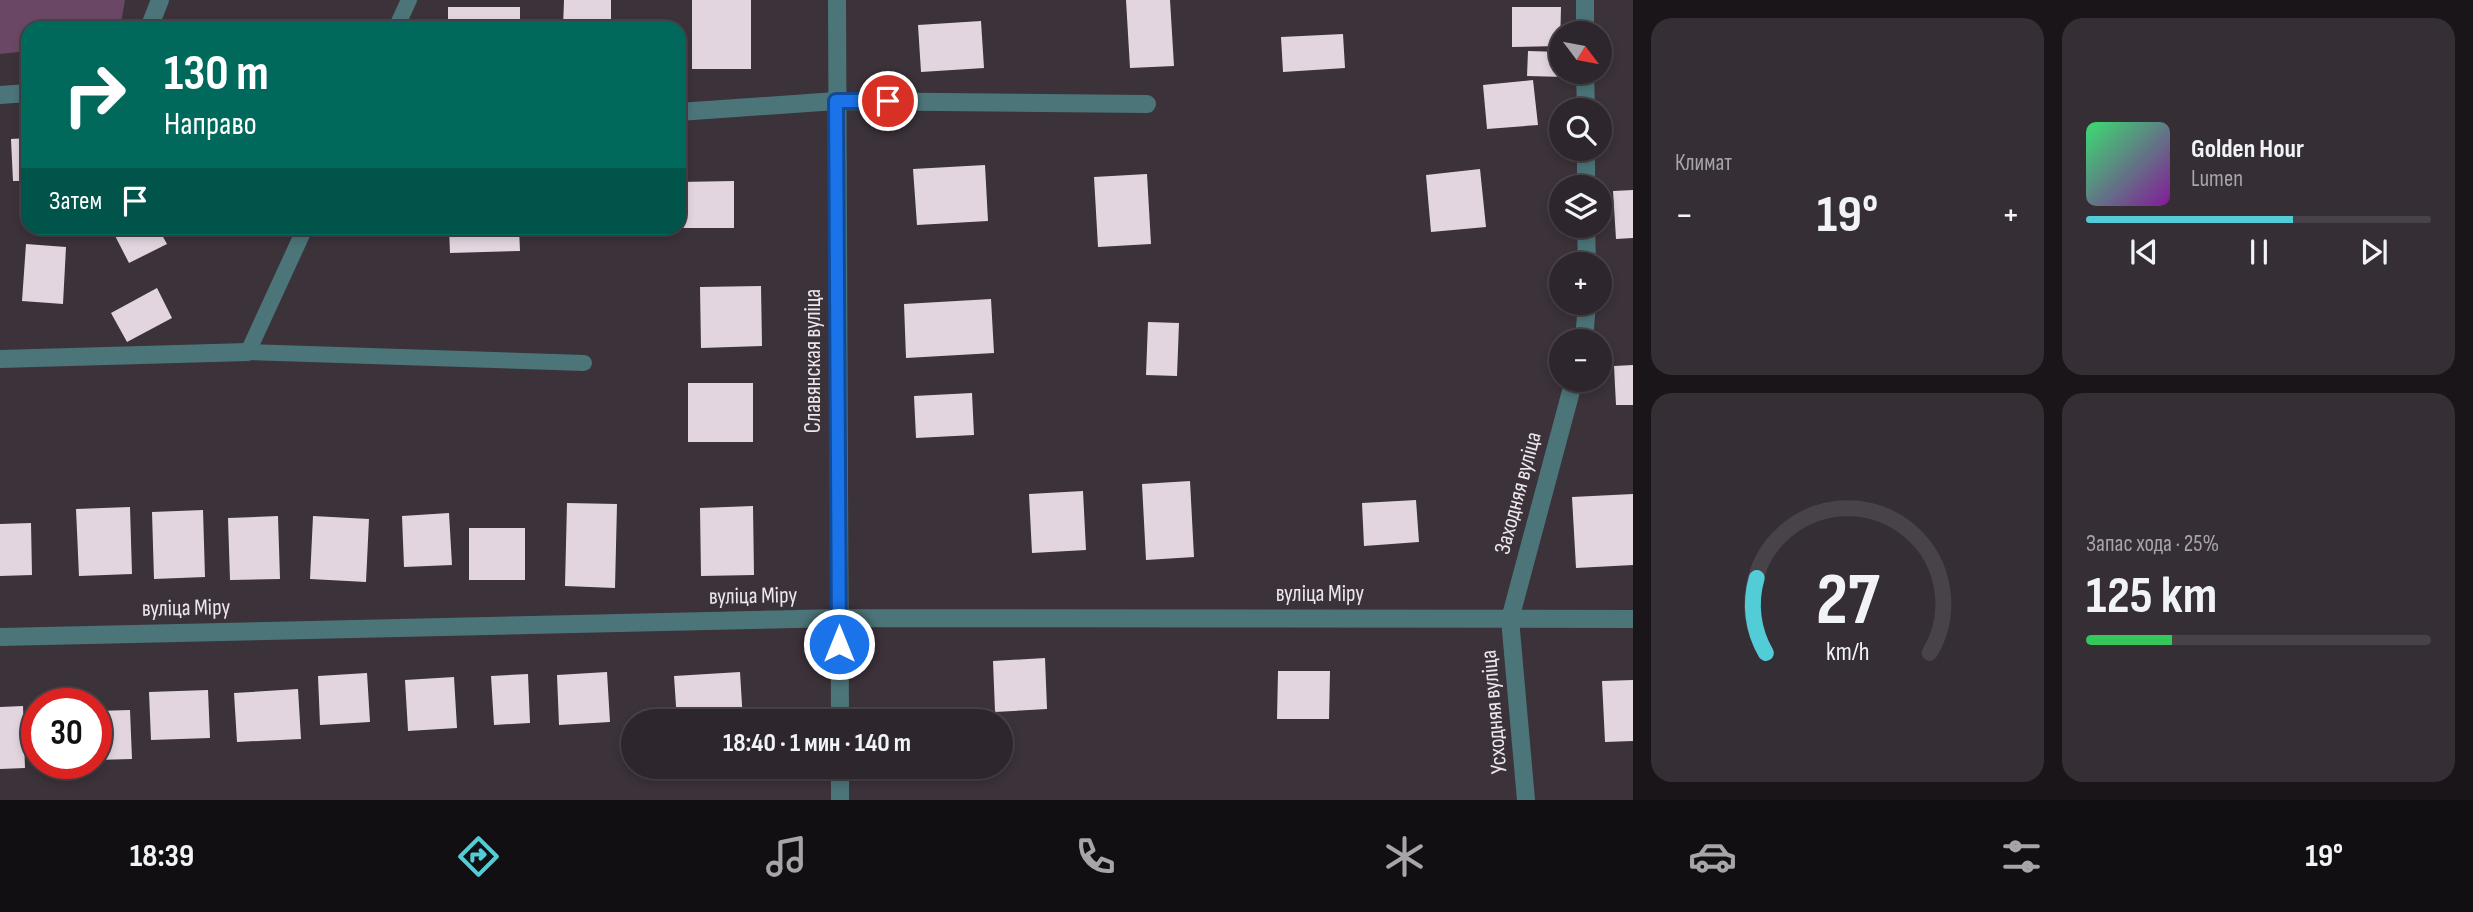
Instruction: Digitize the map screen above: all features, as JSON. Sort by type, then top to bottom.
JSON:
[{"type":"street","points":[[152,21],[160,0]]},
{"type":"street","name":"Славянская вуліца","points":[[837,0],[840,709]]},
{"type":"street","points":[[1585,0],[1585,21]]},
{"type":"street","points":[[0,95],[21,94]]},
{"type":"street","points":[[686,112],[836,101],[1147,104]]},
{"type":"street","points":[[0,359],[248,352]]},
{"type":"street","name":"Заходняя вуліца","points":[[1510,619],[1571,392]]},
{"type":"street","name":"вуліца Міру","points":[[0,637],[839,618],[1633,619]]},
{"type":"street","name":"Усходняя вуліца","points":[[1510,619],[1526,800]]},
{"type":"street","points":[[840,779],[840,800]]},
{"type":"lane","points":[[399,21],[409,0]]},
{"type":"lane","points":[[302,235],[248,352],[584,363]]},
{"type":"shaded area","points":[[0,0],[125,0],[121,21],[21,21],[21,52],[0,54]]},
{"type":"building","points":[[564,0],[611,0],[611,21],[563,21]]},
{"type":"building","points":[[692,0],[751,0],[751,69],[692,69]]},
{"type":"building","points":[[1126,0],[1170,0],[1174,66],[1130,68]]},
{"type":"building","points":[[448,7],[520,7],[520,21],[448,21]]},
{"type":"building","points":[[1512,7],[1561,7],[1561,21],[1549,21],[1549,46],[1512,47]]},
{"type":"building","points":[[981,21],[984,68],[921,72],[918,25]]},
{"type":"building","points":[[1343,34],[1345,68],[1283,72],[1281,37]]},
{"type":"building","points":[[1528,51],[1549,52],[1549,77],[1527,76]]},
{"type":"building","points":[[1533,80],[1538,125],[1487,129],[1483,85]]},
{"type":"building","points":[[21,138],[21,181],[13,181],[11,139]]},
{"type":"building","points":[[985,165],[988,221],[917,225],[913,169]]},
{"type":"building","points":[[1480,169],[1486,227],[1431,232],[1426,175]]},
{"type":"building","points":[[1147,174],[1151,244],[1098,247],[1094,177]]},
{"type":"building","points":[[734,181],[734,228],[686,228],[686,182]]},
{"type":"building","points":[[1633,190],[1633,238],[1616,239],[1613,191]]},
{"type":"building","points":[[115,235],[162,235],[167,244],[129,263]]},
{"type":"building","points":[[449,235],[519,235],[520,251],[450,253]]},
{"type":"building","points":[[575,235],[616,235],[616,236]]},
{"type":"building","points":[[26,244],[66,247],[63,304],[22,301]]},
{"type":"building","points":[[761,286],[762,346],[701,348],[700,287]]},
{"type":"building","points":[[157,288],[172,318],[127,342],[111,313]]},
{"type":"building","points":[[991,299],[994,353],[906,358],[904,304]]},
{"type":"building","points":[[1148,322],[1179,323],[1177,376],[1146,375]]},
{"type":"building","points":[[1633,365],[1633,405],[1616,405],[1614,366]]},
{"type":"building","points":[[688,383],[753,383],[753,442],[688,442]]},
{"type":"building","points":[[972,393],[974,435],[916,438],[914,396]]},
{"type":"building","points":[[1190,481],[1194,557],[1146,560],[1142,484]]},
{"type":"building","points":[[1083,491],[1086,550],[1032,553],[1029,494]]},
{"type":"building","points":[[1633,494],[1633,565],[1576,568],[1572,497]]},
{"type":"building","points":[[1416,500],[1419,542],[1364,546],[1362,503]]},
{"type":"building","points":[[567,503],[617,504],[615,588],[565,586]]},
{"type":"building","points":[[753,506],[754,575],[701,576],[700,508]]},
{"type":"building","points":[[130,507],[132,574],[79,576],[76,509]]},
{"type":"building","points":[[203,510],[205,577],[154,579],[152,512]]},
{"type":"building","points":[[449,513],[452,565],[404,567],[402,516]]},
{"type":"building","points":[[278,516],[280,579],[230,580],[228,518]]},
{"type":"building","points":[[313,516],[369,519],[366,582],[310,579]]},
{"type":"building","points":[[31,523],[32,575],[0,576],[0,524]]},
{"type":"building","points":[[469,528],[525,528],[525,580],[469,580]]},
{"type":"building","points":[[1045,658],[1047,709],[995,709],[993,661]]},
{"type":"building","points":[[1278,671],[1330,671],[1329,719],[1277,719]]},
{"type":"building","points":[[607,672],[610,722],[559,725],[557,675]]},
{"type":"building","points":[[740,672],[742,709],[676,709],[674,676]]},
{"type":"building","points":[[367,673],[370,722],[320,725],[318,676]]},
{"type":"building","points":[[528,674],[530,723],[494,725],[491,676]]},
{"type":"building","points":[[454,677],[457,728],[408,731],[405,680]]},
{"type":"building","points":[[1633,680],[1633,741],[1605,742],[1602,681]]},
{"type":"building","points":[[298,689],[301,739],[237,742],[234,693]]},
{"type":"building","points":[[208,690],[210,738],[151,740],[149,692]]},
{"type":"building","points":[[21,706],[21,768],[0,769],[0,707]]},
{"type":"building","points":[[130,710],[132,759],[112,760],[112,711]]},
{"type":"route","points":[[839,644],[836,101],[888,101]]}]
